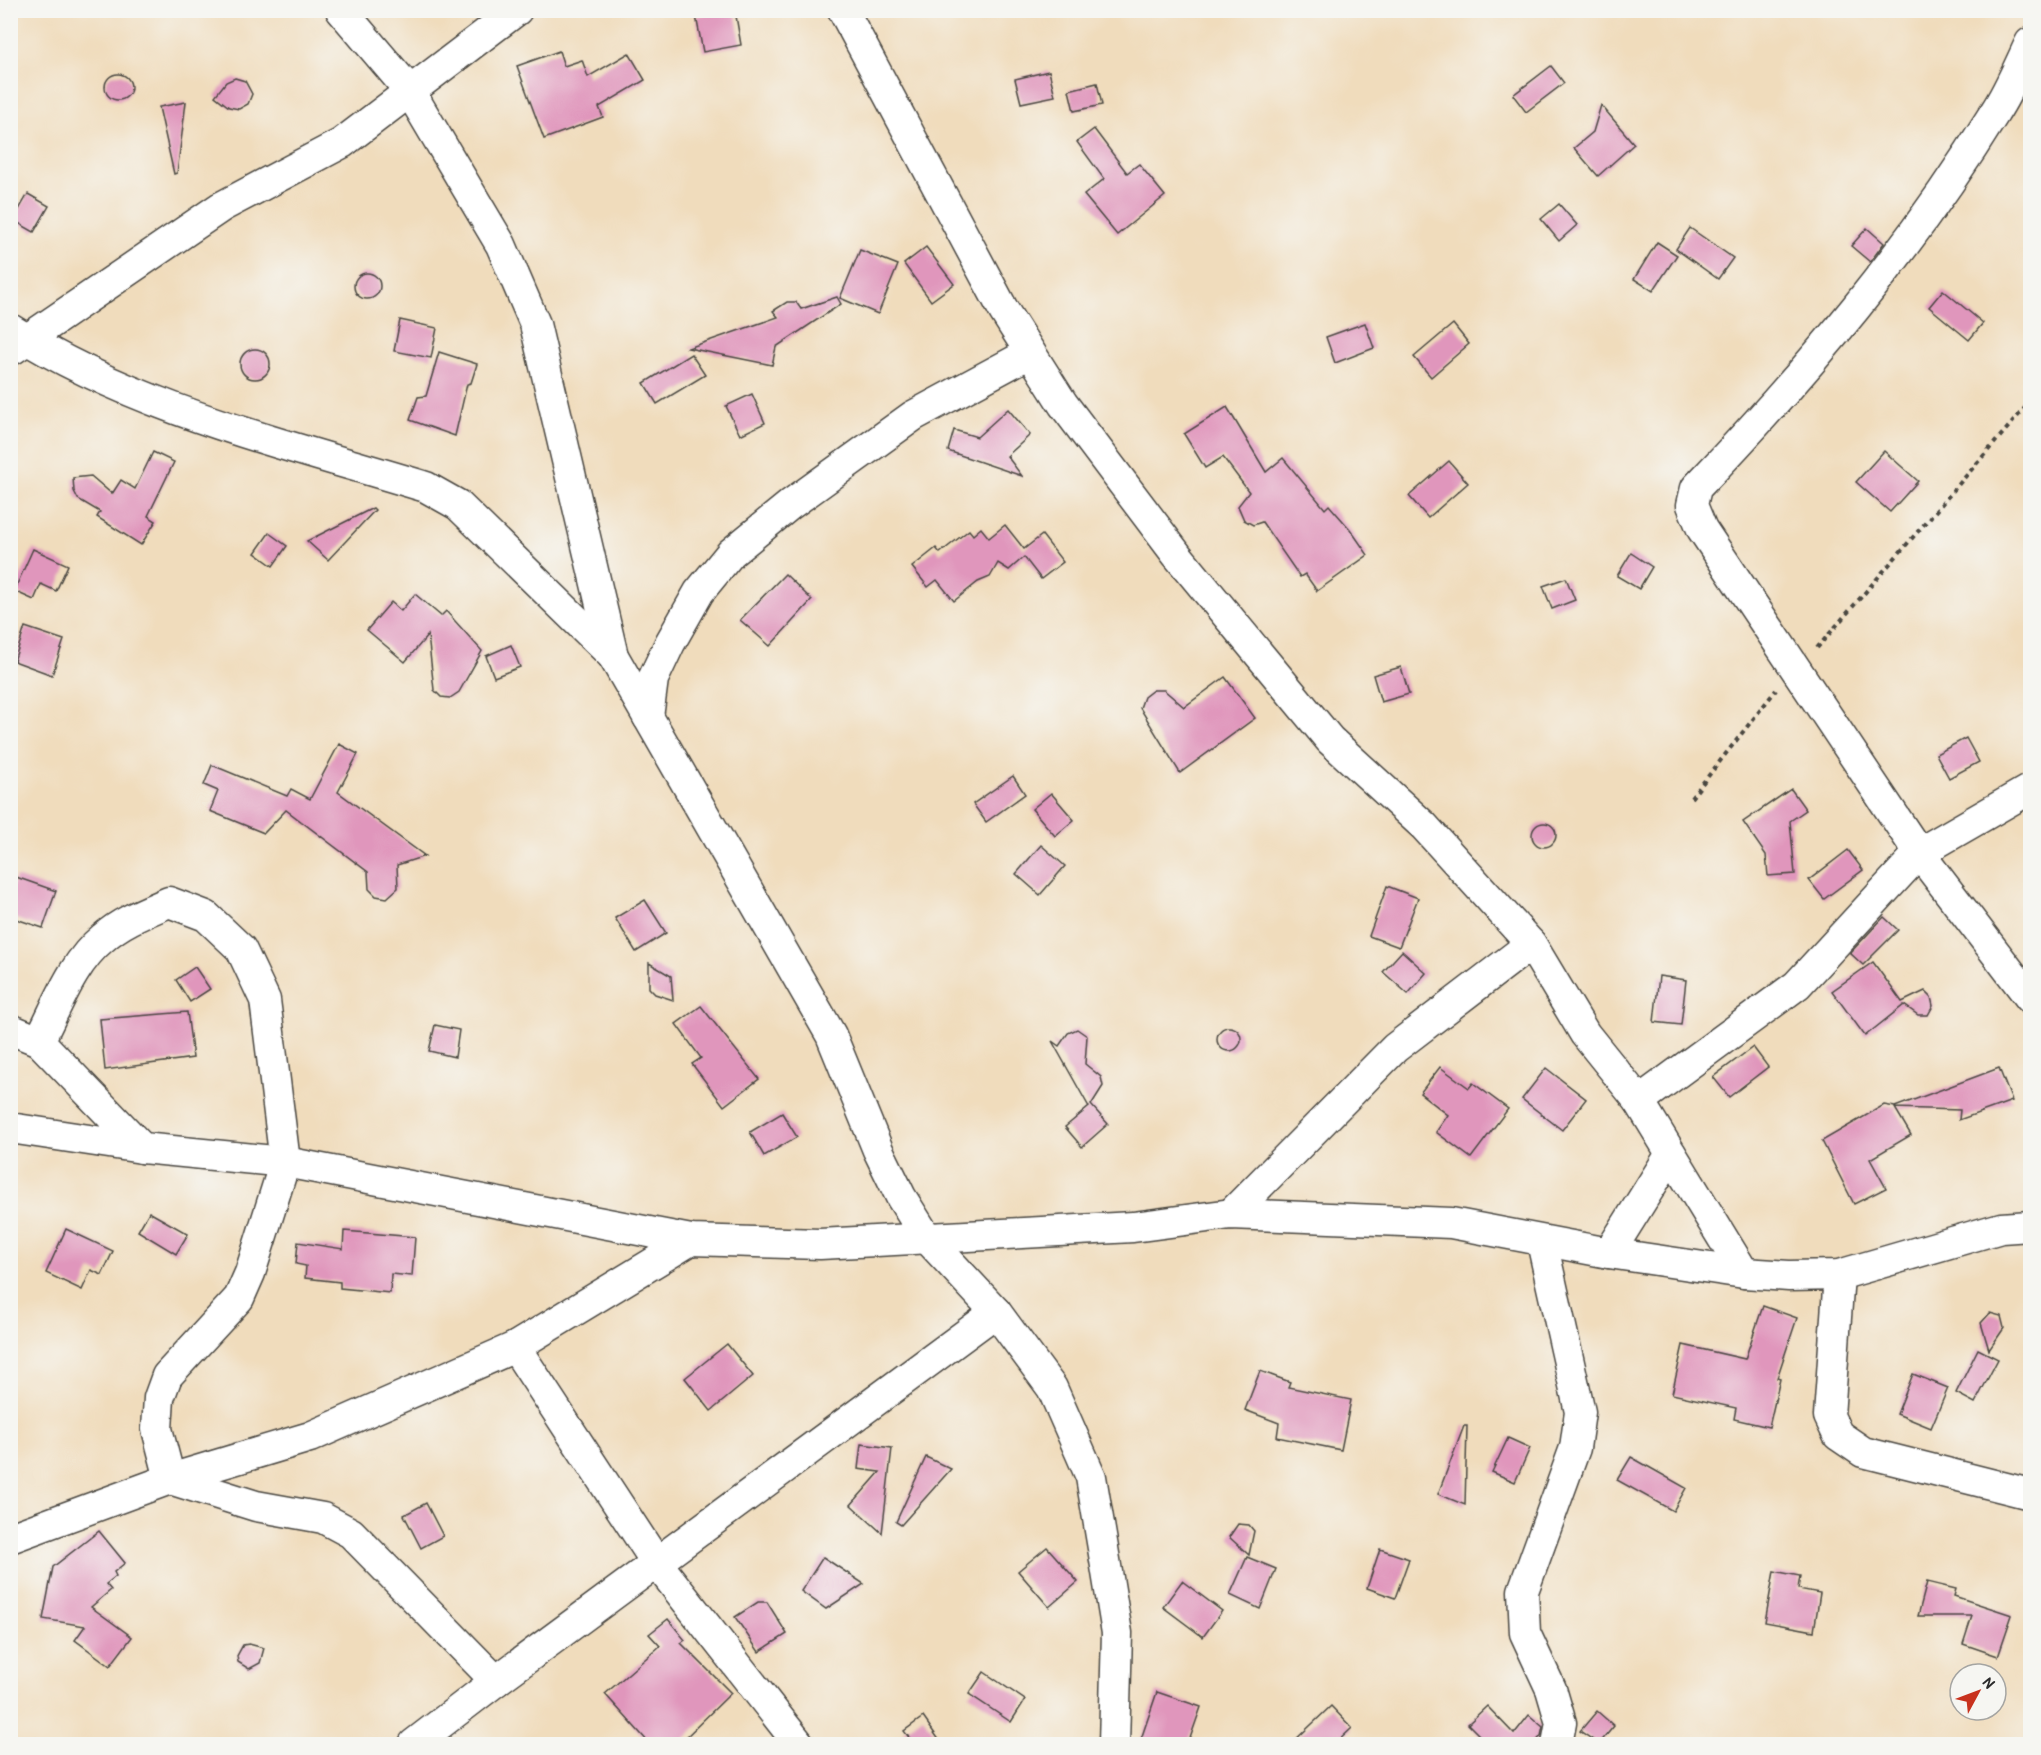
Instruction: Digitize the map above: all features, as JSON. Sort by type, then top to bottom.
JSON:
[{"type":"street","points":[[341,10],[409,90],[501,245],[536,324],[613,656]]},
{"type":"street","points":[[16,340],[221,207],[342,142],[517,10]]},
{"type":"street","points":[[843,10],[1004,312],[1064,404],[1177,555],[1330,740],[1424,826],[1531,944],[1585,1034],[1639,1101],[1744,1273]]},
{"type":"street","points":[[2031,44],[1996,111],[1893,263],[1780,399],[1696,488],[1692,505],[1702,529],[1919,853],[2031,998]]},
{"type":"street","points":[[16,340],[88,373],[204,419],[426,487],[458,505],[613,656],[831,1035],[878,1150],[901,1197],[926,1237],[996,1312],[1052,1388],[1091,1477],[1117,1633],[1114,1744]]},
{"type":"street","points":[[648,717],[653,679],[670,643],[699,592],[731,553],[791,504],[913,416],[1030,353]]},
{"type":"street","points":[[1639,1101],[1797,985],[1919,853],[2031,789]]},
{"type":"street","points":[[39,1041],[78,965],[102,938],[134,917],[169,902],[206,916],[241,949],[265,1000],[285,1162],[250,1274],[239,1298],[167,1376],[159,1398],[157,1429],[170,1479]]},
{"type":"street","points":[[1232,1214],[1395,1048],[1531,944]]},
{"type":"street","points":[[10,1029],[39,1041],[142,1148]]},
{"type":"street","points":[[10,1128],[142,1148],[285,1162],[691,1240],[820,1244],[1133,1227],[1232,1214],[1451,1224],[1542,1242],[1744,1273],[1789,1276],[1839,1275],[2001,1228],[2031,1226]]},
{"type":"street","points":[[1609,1252],[1671,1154]]},
{"type":"street","points":[[10,1538],[170,1479],[310,1437],[515,1347],[691,1240]]},
{"type":"street","points":[[1542,1242],[1580,1412],[1575,1448],[1523,1592],[1525,1633],[1551,1689],[1561,1724],[1557,1744]]},
{"type":"street","points":[[1839,1275],[1829,1416],[1838,1435],[1863,1452],[2031,1494]]},
{"type":"street","points":[[414,1744],[656,1562],[996,1312]]},
{"type":"street","points":[[515,1347],[656,1562],[799,1744]]},
{"type":"street","points":[[170,1479],[256,1506],[323,1518],[351,1533],[496,1681]]},
{"type":"path","points":[[1691,798],[1779,687],[1798,670],[2031,402]]},
{"type":"building","points":[[735,10],[741,45],[703,52],[696,16]]},
{"type":"building","points":[[559,51],[564,66],[582,60],[588,77],[629,53],[645,80],[599,107],[603,117],[544,139],[517,66]]},
{"type":"building","points":[[1551,66],[1564,83],[1526,112],[1513,95]]},
{"type":"building","points":[[1049,71],[1055,96],[1021,103],[1015,79]]},
{"type":"building","points":[[118,74],[127,78],[131,87],[127,96],[118,100],[109,96],[105,87],[109,78]]},
{"type":"building","points":[[235,78],[245,81],[252,94],[248,104],[239,109],[229,107],[215,96],[226,82]]},
{"type":"building","points":[[1097,83],[1102,105],[1074,111],[1069,90]]},
{"type":"building","points":[[186,102],[177,173],[174,174],[159,107]]},
{"type":"building","points":[[1601,105],[1634,144],[1598,176],[1574,148],[1593,132]]},
{"type":"building","points":[[1094,129],[1127,173],[1139,164],[1165,196],[1117,235],[1084,195],[1104,179],[1077,142]]},
{"type":"building","points":[[28,194],[49,206],[34,232],[13,220]]},
{"type":"building","points":[[1559,204],[1577,225],[1559,241],[1541,219]]},
{"type":"building","points":[[1690,228],[1733,258],[1718,279],[1676,249]]},
{"type":"building","points":[[1867,228],[1884,243],[1870,262],[1851,246]]},
{"type":"building","points":[[1657,242],[1677,255],[1653,291],[1634,279]]},
{"type":"building","points":[[926,247],[954,284],[931,301],[904,264]]},
{"type":"building","points":[[860,250],[898,265],[878,314],[840,298]]},
{"type":"building","points":[[367,273],[376,277],[380,286],[376,295],[367,299],[358,295],[354,286],[358,277]]},
{"type":"building","points":[[1943,290],[1983,323],[1969,340],[1929,307]]},
{"type":"building","points":[[837,297],[841,304],[776,347],[772,365],[688,348],[778,317],[773,311],[787,302],[796,302],[801,309]]},
{"type":"building","points":[[400,320],[437,328],[431,358],[394,351]]},
{"type":"building","points":[[1365,323],[1374,348],[1335,363],[1326,337]]},
{"type":"building","points":[[1453,324],[1469,344],[1431,377],[1414,357]]},
{"type":"building","points":[[255,349],[265,354],[270,364],[265,374],[255,379],[245,374],[240,364],[245,354]]},
{"type":"building","points":[[439,352],[477,364],[471,383],[467,384],[455,436],[410,420],[418,397],[426,396]]},
{"type":"building","points":[[691,354],[705,375],[657,404],[644,383]]},
{"type":"building","points":[[752,394],[765,423],[740,435],[726,406]]},
{"type":"building","points":[[1227,407],[1266,472],[1283,458],[1325,509],[1329,505],[1368,555],[1317,591],[1305,574],[1300,577],[1262,522],[1253,525],[1244,520],[1238,506],[1249,492],[1223,457],[1205,468],[1184,434]]},
{"type":"building","points":[[1008,409],[1030,435],[1007,456],[1022,476],[948,451],[954,430],[977,437]]},
{"type":"building","points":[[1884,451],[1918,481],[1890,512],[1856,482]]},
{"type":"building","points":[[153,452],[174,462],[148,516],[156,521],[141,545],[97,517],[100,512],[78,499],[74,491],[73,478],[91,476],[112,494],[121,480],[135,489]]},
{"type":"building","points":[[1449,461],[1468,483],[1428,518],[1409,496]]},
{"type":"building","points":[[373,508],[375,510],[328,560],[307,541]]},
{"type":"building","points":[[1005,525],[1024,549],[1042,535],[1063,562],[1041,579],[1024,557],[1009,570],[998,563],[990,577],[978,582],[954,601],[937,580],[928,587],[912,567],[936,548],[940,553],[969,530],[973,535],[981,528],[989,538]]},
{"type":"building","points":[[269,533],[287,546],[273,566],[255,553]]},
{"type":"building","points":[[33,549],[68,565],[56,591],[41,584],[34,600],[14,591]]},
{"type":"building","points":[[1631,553],[1652,567],[1639,589],[1617,576]]},
{"type":"building","points":[[785,574],[812,600],[770,646],[740,620]]},
{"type":"building","points":[[1566,578],[1575,600],[1552,609],[1543,586]]},
{"type":"building","points":[[415,594],[441,616],[446,611],[482,651],[459,692],[450,698],[441,697],[434,690],[428,635],[405,662],[367,630],[391,602],[401,611]]},
{"type":"building","points":[[25,627],[64,640],[52,675],[14,661]]},
{"type":"building","points":[[511,645],[520,667],[494,677],[486,656]]},
{"type":"building","points":[[1401,667],[1409,694],[1381,702],[1373,675]]},
{"type":"building","points":[[1225,677],[1255,718],[1180,773],[1140,708],[1144,697],[1153,690],[1164,690],[1184,707]]},
{"type":"building","points":[[1966,738],[1979,762],[1949,778],[1936,754]]},
{"type":"building","points":[[339,744],[358,754],[338,792],[425,856],[397,865],[398,888],[387,898],[376,896],[369,889],[368,872],[286,810],[264,833],[210,811],[218,791],[204,785],[212,765],[287,796],[291,789],[310,799]]},
{"type":"building","points":[[1013,776],[1025,794],[986,822],[973,804]]},
{"type":"building","points":[[1791,789],[1806,810],[1790,821],[1795,874],[1768,876],[1766,855],[1743,822]]},
{"type":"building","points":[[1051,793],[1074,820],[1055,836],[1032,809]]},
{"type":"building","points":[[1544,823],[1553,826],[1556,835],[1553,844],[1544,847],[1535,844],[1532,835],[1535,826]]},
{"type":"building","points":[[1041,845],[1065,866],[1040,895],[1016,874]]},
{"type":"building","points":[[1848,850],[1863,870],[1824,899],[1809,880]]},
{"type":"building","points":[[16,877],[56,891],[43,928],[10,917],[10,893]]},
{"type":"building","points":[[1387,886],[1418,898],[1399,947],[1369,936]]},
{"type":"building","points":[[645,900],[666,933],[636,952],[615,918]]},
{"type":"building","points":[[1884,917],[1898,930],[1863,965],[1850,953]]},
{"type":"building","points":[[1402,951],[1426,973],[1408,994],[1383,972]]},
{"type":"building","points":[[1873,962],[1902,1002],[1925,991],[1931,997],[1933,1006],[1928,1015],[1918,1015],[1904,1005],[1865,1036],[1832,991]]},
{"type":"building","points":[[649,963],[671,976],[673,1000],[655,994],[649,988]]},
{"type":"building","points":[[195,967],[210,989],[190,1002],[176,980]]},
{"type":"building","points":[[1659,976],[1686,980],[1681,1025],[1654,1022]]},
{"type":"building","points":[[701,1006],[759,1079],[724,1106],[692,1064],[701,1058],[676,1024]]},
{"type":"building","points":[[187,1012],[193,1058],[105,1070],[100,1019]]},
{"type":"building","points":[[435,1025],[459,1030],[455,1057],[429,1051]]},
{"type":"building","points":[[1229,1027],[1234,1028],[1240,1034],[1240,1044],[1234,1050],[1229,1051],[1224,1050],[1218,1044],[1217,1039],[1218,1034],[1224,1028]]},
{"type":"building","points":[[1077,1029],[1087,1036],[1085,1064],[1101,1077],[1103,1086],[1091,1105],[1108,1124],[1082,1147],[1065,1127],[1089,1107],[1052,1041],[1059,1046],[1068,1033]]},
{"type":"building","points":[[1753,1047],[1768,1067],[1729,1097],[1713,1077]]},
{"type":"building","points":[[1440,1067],[1469,1088],[1473,1083],[1508,1109],[1471,1158],[1436,1132],[1448,1115],[1420,1093]]},
{"type":"building","points":[[1546,1068],[1586,1099],[1562,1130],[1522,1099]]},
{"type":"building","points":[[1999,1068],[2012,1101],[1959,1120],[1960,1110],[1895,1108],[1911,1135],[1870,1159],[1886,1188],[1854,1204],[1822,1141],[1884,1105],[1895,1107]]},
{"type":"building","points":[[782,1113],[797,1137],[764,1156],[750,1132]]},
{"type":"building","points":[[149,1212],[188,1234],[176,1254],[138,1231]]},
{"type":"building","points":[[66,1229],[113,1251],[102,1275],[91,1270],[82,1290],[46,1273]]},
{"type":"building","points":[[344,1231],[415,1237],[412,1276],[391,1274],[390,1293],[340,1288],[340,1282],[305,1278],[306,1266],[296,1264],[298,1242],[343,1249]]},
{"type":"building","points":[[1763,1306],[1797,1318],[1777,1378],[1780,1379],[1769,1427],[1734,1419],[1736,1408],[1672,1394],[1683,1345],[1745,1359]]},
{"type":"building","points":[[1990,1313],[2001,1316],[2004,1328],[1989,1350],[1981,1323]]},
{"type":"building","points":[[727,1344],[753,1376],[711,1411],[685,1378]]},
{"type":"building","points":[[1978,1349],[1998,1359],[1975,1403],[1956,1393]]},
{"type":"building","points":[[1260,1371],[1290,1382],[1288,1387],[1351,1400],[1341,1450],[1277,1437],[1279,1423],[1245,1410]]},
{"type":"building","points":[[1913,1374],[1948,1388],[1931,1428],[1897,1414]]},
{"type":"building","points":[[1464,1426],[1467,1426],[1465,1505],[1438,1494]]},
{"type":"building","points":[[1508,1438],[1530,1448],[1515,1482],[1492,1472]]},
{"type":"building","points":[[861,1444],[892,1448],[882,1533],[851,1505],[880,1472],[858,1469]]},
{"type":"building","points":[[926,1457],[951,1469],[901,1525],[896,1522]]},
{"type":"building","points":[[1631,1457],[1686,1488],[1673,1511],[1617,1480]]},
{"type":"building","points":[[426,1503],[443,1536],[421,1548],[404,1515]]},
{"type":"building","points":[[1238,1524],[1249,1525],[1254,1531],[1249,1555],[1229,1537]]},
{"type":"building","points":[[99,1531],[125,1563],[114,1572],[116,1576],[106,1584],[111,1590],[91,1607],[132,1637],[110,1666],[75,1640],[85,1626],[43,1619],[53,1567]]},
{"type":"building","points":[[1047,1547],[1078,1582],[1049,1607],[1018,1571]]},
{"type":"building","points":[[1380,1549],[1409,1559],[1395,1598],[1367,1588]]},
{"type":"building","points":[[823,1557],[864,1584],[826,1609],[801,1591]]},
{"type":"building","points":[[1247,1557],[1276,1569],[1260,1609],[1230,1595]]},
{"type":"building","points":[[1774,1571],[1800,1576],[1798,1589],[1820,1593],[1814,1631],[1765,1622]]},
{"type":"building","points":[[1182,1581],[1222,1611],[1203,1637],[1163,1607]]},
{"type":"building","points":[[1927,1582],[1956,1589],[1954,1596],[2012,1615],[1998,1656],[1963,1644],[1972,1616],[1918,1616]]},
{"type":"building","points":[[758,1602],[767,1602],[787,1634],[759,1652],[735,1617]]},
{"type":"building","points":[[668,1619],[685,1640],[681,1643],[731,1693],[679,1744],[650,1744],[605,1694],[660,1646],[649,1634]]},
{"type":"building","points":[[249,1644],[264,1648],[260,1663],[249,1669],[238,1662],[237,1656],[243,1645]]},
{"type":"building","points":[[984,1672],[1025,1700],[1011,1722],[969,1694]]},
{"type":"building","points":[[1157,1692],[1201,1707],[1188,1744],[1156,1744],[1141,1739]]},
{"type":"building","points":[[1331,1706],[1352,1728],[1335,1744],[1291,1744]]},
{"type":"building","points":[[1487,1706],[1514,1734],[1529,1715],[1543,1727],[1541,1736],[1534,1744],[1488,1744],[1468,1724]]},
{"type":"building","points":[[1597,1711],[1614,1726],[1599,1744],[1580,1731]]},
{"type":"building","points":[[923,1717],[942,1744],[914,1744],[904,1731]]}]
